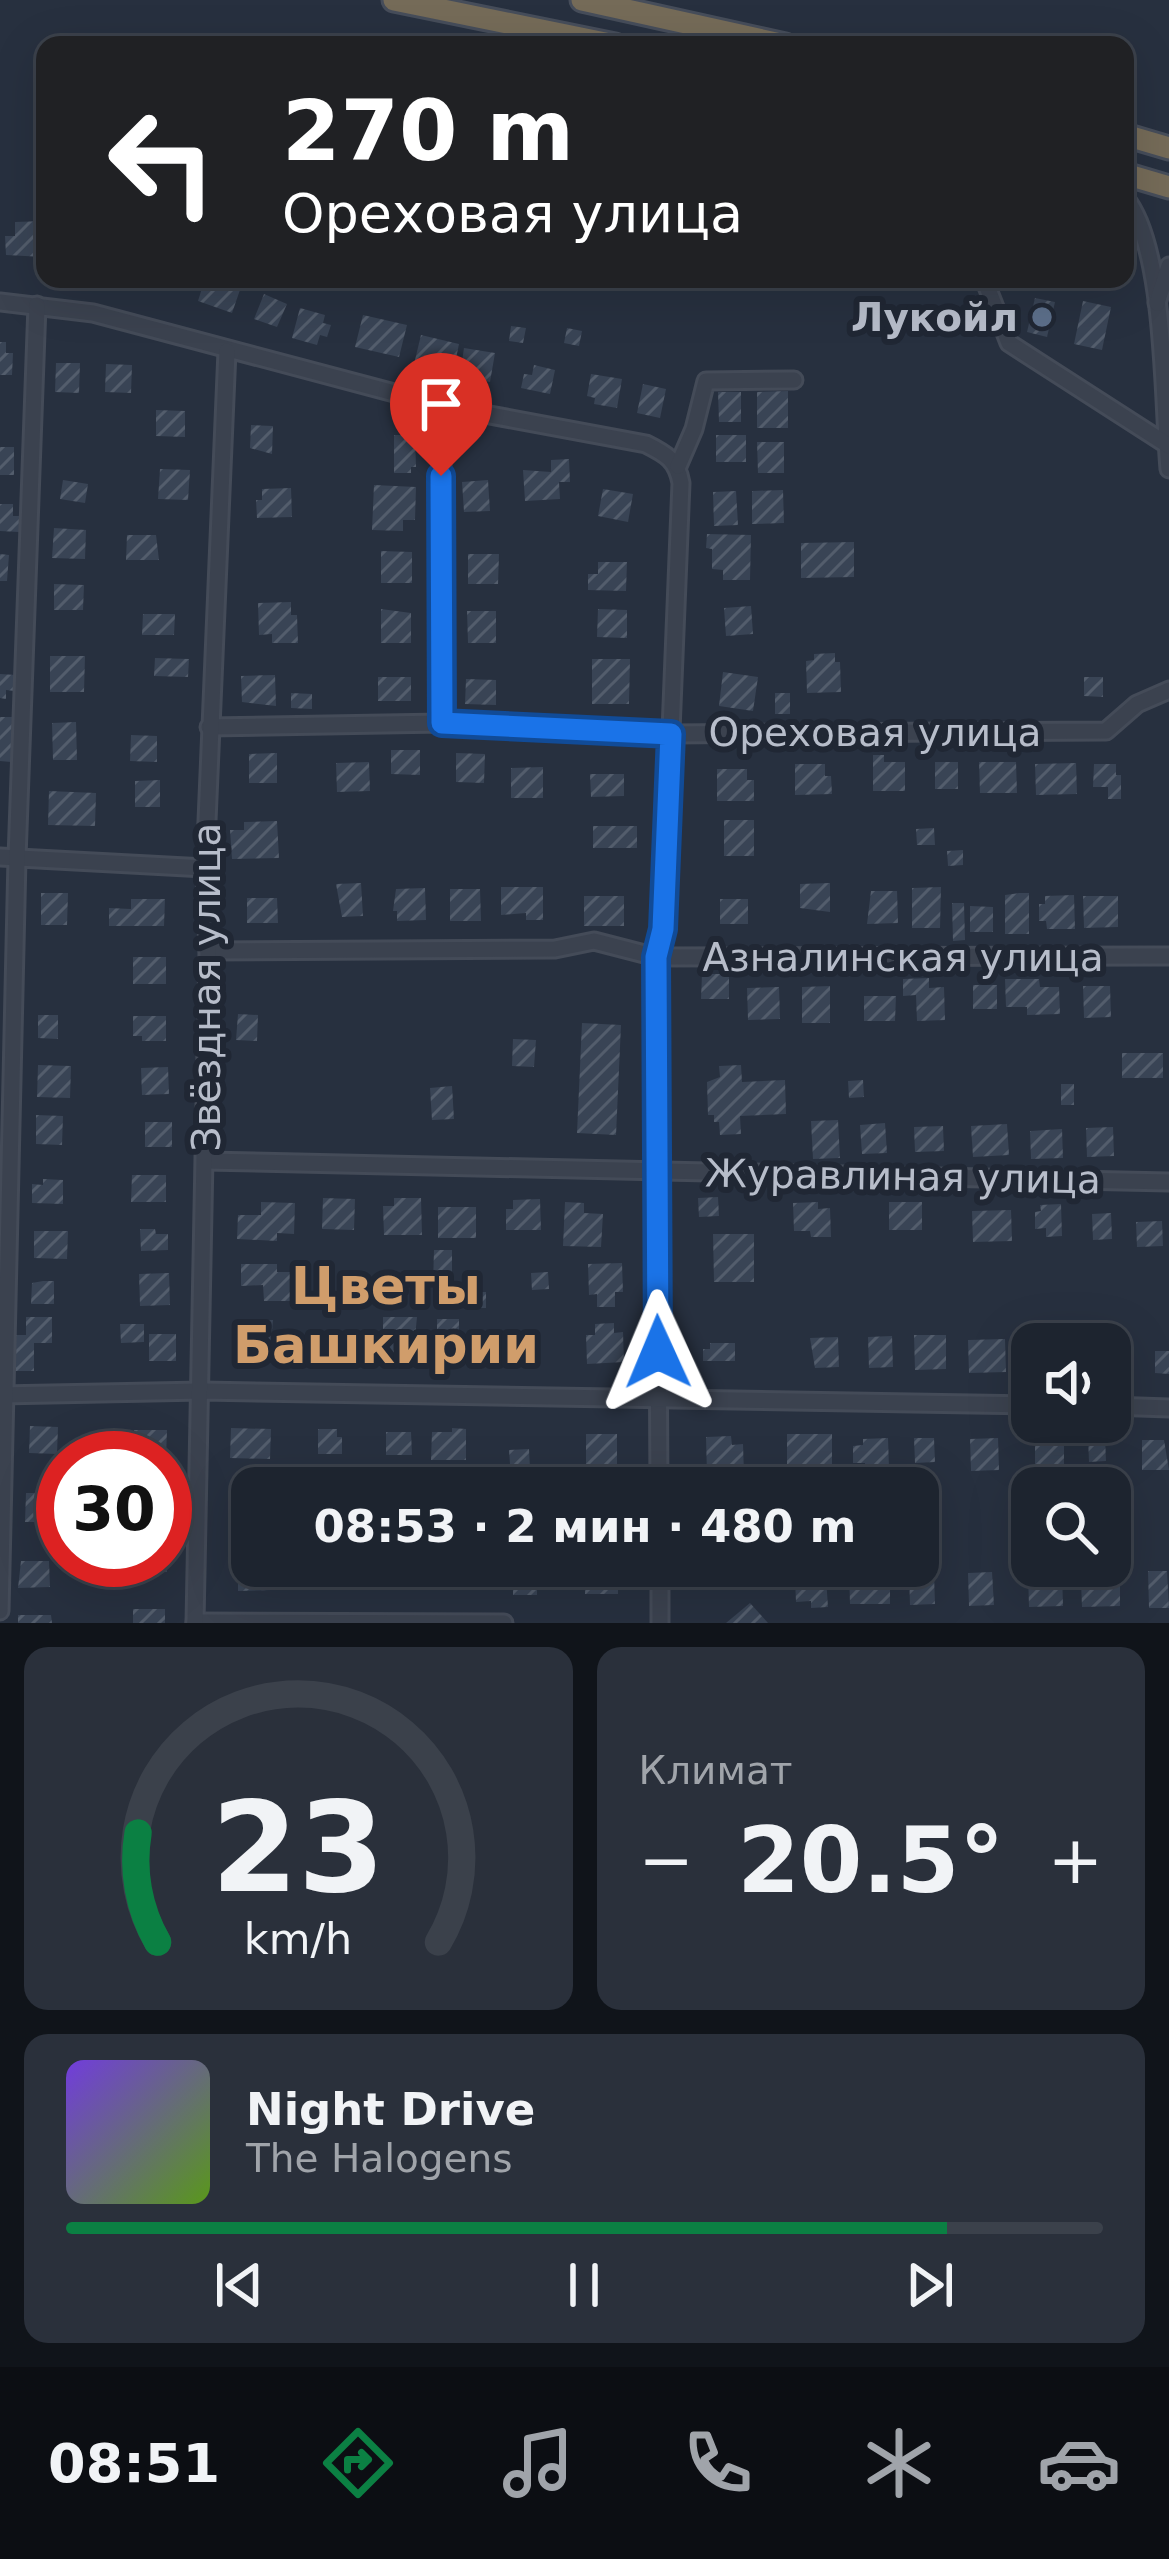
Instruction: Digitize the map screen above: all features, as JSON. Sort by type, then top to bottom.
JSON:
[{"type":"highway","points":[[394,0],[573,36]]},
{"type":"highway","points":[[582,0],[744,36]]},
{"type":"highway","points":[[1134,138],[1169,148]]},
{"type":"highway","points":[[1134,177],[1169,187]]},
{"type":"street","points":[[499,20],[548,36]]},
{"type":"street","points":[[1134,214],[1143,229],[1156,305],[1169,469]]},
{"type":"street","points":[[1156,305],[1169,266]]},
{"type":"street","points":[[988,288],[1009,343],[1168,446]]},
{"type":"street","points":[[0,302],[93,313],[448,406],[646,444],[667,454],[678,466],[663,929],[656,957],[659,1467]]},
{"type":"street","points":[[0,1611],[8,857],[37,305]]},
{"type":"street","name":"Звёздная улица","points":[[195,1622],[208,951],[205,868],[227,351]]},
{"type":"street","points":[[678,466],[694,429],[706,381],[794,380]]},
{"type":"street","points":[[442,723],[441,476],[448,406]]},
{"type":"street","name":"Ореховая улица","points":[[209,727],[442,723],[671,734],[1106,731],[1137,704],[1169,690]]},
{"type":"street","points":[[8,857],[205,868]]},
{"type":"street","name":"Азналинская улица","points":[[208,951],[555,949],[594,941],[656,957],[1169,956]]},
{"type":"street","name":"Журавлиная улица","points":[[205,1161],[1169,1182]]},
{"type":"street","points":[[2,1394],[202,1391],[1011,1405]]},
{"type":"street","points":[[1131,1407],[1169,1408]]},
{"type":"street","points":[[660,1587],[660,1623]]},
{"type":"street","points":[[195,1622],[504,1623]]},
{"type":"building","points":[[36,221],[36,257],[6,255],[5,236],[15,236],[15,222]]},
{"type":"building","points":[[202,288],[241,288],[232,313],[198,301]]},
{"type":"building","points":[[264,294],[287,304],[277,327],[254,319]]},
{"type":"building","points":[[1035,298],[1055,302],[1047,337],[1027,332]]},
{"type":"building","points":[[1083,301],[1111,307],[1102,350],[1074,344]]},
{"type":"building","points":[[300,308],[325,315],[323,323],[331,325],[327,337],[320,335],[317,345],[292,338]]},
{"type":"building","points":[[363,315],[407,325],[399,357],[355,347]]},
{"type":"building","points":[[511,326],[526,328],[523,343],[509,341]]},
{"type":"building","points":[[567,328],[582,331],[579,346],[564,343]]},
{"type":"building","points":[[421,335],[459,344],[453,373],[414,364]]},
{"type":"building","points":[[0,342],[6,342],[6,353],[13,353],[12,375],[0,375]]},
{"type":"building","points":[[464,348],[495,353],[490,382],[473,379],[471,389],[458,387]]},
{"type":"building","points":[[56,363],[80,363],[79,393],[55,392]]},
{"type":"building","points":[[106,364],[132,365],[131,393],[105,392]]},
{"type":"building","points":[[534,365],[555,370],[550,394],[521,388],[524,374],[532,375]]},
{"type":"building","points":[[591,374],[622,379],[617,408],[594,404],[595,398],[587,396]]},
{"type":"building","points":[[643,384],[666,389],[660,418],[637,413]]},
{"type":"building","points":[[788,391],[788,428],[757,428],[757,392]]},
{"type":"building","points":[[718,392],[741,392],[741,422],[719,422]]},
{"type":"building","points":[[156,410],[185,411],[185,437],[156,436]]},
{"type":"building","points":[[251,425],[273,426],[272,454],[250,448]]},
{"type":"building","points":[[394,435],[415,435],[416,467],[411,467],[411,473],[394,473]]},
{"type":"building","points":[[716,435],[746,435],[746,462],[716,462]]},
{"type":"building","points":[[757,442],[784,442],[784,473],[758,473]]},
{"type":"building","points":[[0,447],[14,447],[14,475],[0,475]]},
{"type":"building","points":[[569,459],[570,482],[559,482],[560,499],[525,501],[523,470],[551,472],[551,460]]},
{"type":"building","points":[[160,469],[190,470],[188,500],[158,499]]},
{"type":"building","points":[[63,480],[88,484],[85,503],[60,499]]},
{"type":"building","points":[[488,480],[490,511],[464,512],[462,482]]},
{"type":"building","points":[[374,485],[416,487],[415,520],[403,520],[403,531],[372,530]]},
{"type":"building","points":[[291,488],[292,517],[257,518],[256,500],[262,500],[262,489]]},
{"type":"building","points":[[603,489],[633,494],[628,522],[598,516]]},
{"type":"building","points":[[783,490],[784,523],[752,524],[752,491]]},
{"type":"building","points":[[736,491],[738,525],[714,526],[713,492]]},
{"type":"building","points":[[0,504],[13,504],[19,532],[0,531]]},
{"type":"building","points":[[54,528],[86,530],[85,559],[52,558]]},
{"type":"building","points":[[707,534],[751,535],[750,580],[723,580],[723,570],[712,569]]},
{"type":"building","points":[[127,535],[156,535],[159,560],[126,560]]},
{"type":"building","points":[[854,542],[854,577],[801,578],[801,543]]},
{"type":"building","points":[[381,551],[412,552],[412,583],[381,583]]},
{"type":"building","points":[[0,554],[9,555],[7,581],[0,581]]},
{"type":"building","points":[[468,554],[499,554],[498,584],[468,584]]},
{"type":"building","points":[[598,562],[627,562],[626,591],[588,590],[588,574],[598,574]]},
{"type":"building","points":[[54,584],[84,585],[83,610],[54,610]]},
{"type":"building","points":[[291,602],[291,615],[297,615],[298,643],[272,643],[272,634],[259,635],[258,603]]},
{"type":"building","points":[[751,606],[753,634],[726,636],[724,608]]},
{"type":"building","points":[[381,609],[411,613],[411,643],[381,643]]},
{"type":"building","points":[[598,609],[627,610],[627,638],[597,637]]},
{"type":"building","points":[[467,611],[496,611],[496,643],[468,643]]},
{"type":"building","points":[[143,614],[175,614],[174,635],[142,635]]},
{"type":"building","points":[[835,653],[841,692],[807,693],[806,661],[814,660],[814,654]]},
{"type":"building","points":[[50,656],[85,656],[84,692],[50,692]]},
{"type":"building","points":[[155,658],[189,659],[188,677],[154,676]]},
{"type":"building","points":[[592,659],[630,659],[629,704],[592,704]]},
{"type":"building","points":[[723,672],[758,677],[753,711],[719,706]]},
{"type":"building","points":[[0,674],[16,675],[15,691],[6,690],[6,699],[0,698]]},
{"type":"building","points":[[275,675],[276,706],[242,702],[241,676]]},
{"type":"building","points":[[378,677],[411,677],[411,701],[378,701]]},
{"type":"building","points":[[1084,677],[1103,677],[1103,697],[1084,696]]},
{"type":"building","points":[[466,679],[496,680],[496,705],[465,704]]},
{"type":"building","points":[[291,693],[312,694],[312,709],[291,708]]},
{"type":"building","points":[[775,693],[790,693],[790,714],[775,714]]},
{"type":"building","points":[[0,717],[12,717],[11,762],[0,761]]},
{"type":"building","points":[[76,722],[77,760],[53,760],[52,723]]},
{"type":"building","points":[[131,735],[157,736],[157,762],[130,761]]},
{"type":"building","points":[[391,750],[420,750],[420,775],[391,774]]},
{"type":"building","points":[[277,753],[277,783],[249,783],[249,754]]},
{"type":"building","points":[[456,753],[485,754],[484,783],[456,782]]},
{"type":"building","points":[[873,755],[884,755],[884,762],[905,762],[905,791],[873,791]]},
{"type":"building","points":[[369,762],[370,791],[337,792],[336,763]]},
{"type":"building","points":[[935,762],[958,762],[958,789],[935,789]]},
{"type":"building","points":[[979,762],[1016,762],[1017,793],[980,793]]},
{"type":"building","points":[[1076,763],[1077,794],[1036,795],[1035,764]]},
{"type":"building","points":[[795,764],[825,764],[832,794],[795,795]]},
{"type":"building","points":[[1094,764],[1116,764],[1121,799],[1108,799],[1108,787],[1093,787]]},
{"type":"building","points":[[543,767],[543,798],[511,798],[511,768]]},
{"type":"building","points":[[717,769],[747,769],[747,780],[754,780],[754,801],[717,801]]},
{"type":"building","points":[[590,774],[624,774],[624,796],[591,797]]},
{"type":"building","points":[[160,780],[160,807],[135,807],[135,781]]},
{"type":"building","points":[[49,791],[96,793],[95,826],[48,825]]},
{"type":"building","points":[[724,820],[754,820],[754,856],[724,856]]},
{"type":"building","points":[[277,821],[279,858],[232,859],[230,830],[244,830],[244,822]]},
{"type":"building","points":[[593,826],[637,826],[637,848],[593,848]]},
{"type":"building","points":[[934,828],[935,845],[917,845],[916,829]]},
{"type":"building","points":[[963,850],[963,865],[948,866],[947,851]]},
{"type":"building","points":[[361,883],[363,916],[342,917],[336,884]]},
{"type":"building","points":[[830,883],[830,912],[800,908],[800,884]]},
{"type":"building","points":[[501,887],[543,887],[543,920],[526,920],[526,913],[501,915]]},
{"type":"building","points":[[941,887],[940,928],[912,928],[912,888]]},
{"type":"building","points":[[425,888],[426,920],[397,921],[397,911],[393,911],[396,889]]},
{"type":"building","points":[[450,889],[480,889],[481,921],[450,921]]},
{"type":"building","points":[[871,891],[897,891],[898,923],[867,924]]},
{"type":"building","points":[[41,893],[68,893],[67,925],[41,925]]},
{"type":"building","points":[[1029,893],[1029,934],[1005,934],[1005,895]]},
{"type":"building","points":[[1074,895],[1075,929],[1047,929],[1046,921],[1039,921],[1039,904],[1045,904],[1045,896]]},
{"type":"building","points":[[584,896],[624,896],[624,926],[584,926]]},
{"type":"building","points":[[1083,896],[1118,896],[1118,927],[1084,928]]},
{"type":"building","points":[[247,898],[277,898],[278,923],[247,923]]},
{"type":"building","points":[[131,899],[165,899],[164,926],[109,926],[109,908],[131,909]]},
{"type":"building","points":[[720,899],[748,899],[748,924],[720,924]]},
{"type":"building","points":[[952,903],[964,903],[965,940],[953,941]]},
{"type":"building","points":[[970,906],[993,907],[993,932],[970,932]]},
{"type":"building","points":[[133,957],[166,957],[166,984],[133,984]]},
{"type":"building","points":[[702,974],[729,974],[729,999],[701,999]]},
{"type":"building","points":[[929,978],[929,988],[944,987],[945,1020],[917,1021],[916,995],[903,996],[903,979]]},
{"type":"building","points":[[1005,979],[1039,979],[1040,987],[1059,987],[1060,1014],[1027,1015],[1027,1007],[1006,1007]]},
{"type":"building","points":[[973,985],[997,985],[997,1009],[973,1009]]},
{"type":"building","points":[[830,986],[830,1023],[802,1023],[802,987]]},
{"type":"building","points":[[1083,986],[1110,986],[1111,1017],[1084,1018]]},
{"type":"building","points":[[779,987],[780,1019],[748,1020],[747,988]]},
{"type":"building","points":[[864,996],[896,996],[895,1021],[864,1021]]},
{"type":"building","points":[[238,1014],[258,1015],[257,1041],[236,1040]]},
{"type":"building","points":[[38,1015],[58,1015],[58,1039],[38,1038]]},
{"type":"building","points":[[133,1016],[166,1016],[166,1041],[133,1036]]},
{"type":"building","points":[[582,1023],[621,1025],[616,1135],[577,1133]]},
{"type":"building","points":[[513,1039],[536,1040],[534,1067],[512,1066]]},
{"type":"building","points":[[1122,1053],[1163,1053],[1163,1078],[1122,1078]]},
{"type":"building","points":[[38,1065],[71,1066],[70,1098],[37,1097]]},
{"type":"building","points":[[741,1065],[742,1082],[785,1080],[786,1114],[740,1116],[741,1134],[720,1135],[719,1122],[708,1115],[707,1082],[720,1077],[719,1066]]},
{"type":"building","points":[[168,1067],[169,1094],[142,1095],[141,1068]]},
{"type":"building","points":[[863,1080],[864,1097],[849,1098],[848,1081]]},
{"type":"building","points":[[1061,1084],[1074,1084],[1074,1105],[1061,1105]]},
{"type":"building","points":[[452,1086],[454,1119],[432,1120],[430,1088]]},
{"type":"building","points":[[36,1115],[63,1116],[62,1145],[36,1144]]},
{"type":"building","points":[[838,1120],[840,1158],[813,1159],[811,1121]]},
{"type":"building","points":[[145,1122],[172,1122],[172,1147],[145,1147]]},
{"type":"building","points":[[885,1123],[887,1153],[862,1154],[860,1125]]},
{"type":"building","points":[[1007,1124],[1009,1155],[973,1157],[971,1126]]},
{"type":"building","points":[[943,1126],[944,1151],[915,1152],[914,1127]]},
{"type":"building","points":[[1113,1127],[1114,1156],[1087,1157],[1086,1128]]},
{"type":"building","points":[[1062,1129],[1063,1158],[1031,1159],[1030,1131]]},
{"type":"building","points":[[132,1175],[166,1175],[166,1202],[131,1202]]},
{"type":"building","points":[[43,1179],[63,1180],[63,1204],[32,1203],[32,1184],[43,1185]]},
{"type":"building","points":[[718,1197],[719,1216],[699,1217],[698,1198]]},
{"type":"building","points":[[323,1198],[355,1199],[354,1230],[322,1229]]},
{"type":"building","points":[[394,1198],[421,1198],[422,1235],[384,1235],[383,1206],[394,1206]]},
{"type":"building","points":[[540,1199],[541,1230],[506,1230],[506,1209],[513,1209],[513,1200]]},
{"type":"building","points":[[261,1202],[295,1203],[294,1234],[277,1233],[277,1241],[237,1239],[238,1215],[261,1215]]},
{"type":"building","points":[[565,1202],[584,1203],[584,1213],[603,1214],[601,1247],[563,1246]]},
{"type":"building","points":[[818,1202],[818,1209],[830,1208],[831,1237],[794,1231],[793,1203]]},
{"type":"building","points":[[889,1202],[922,1202],[922,1230],[889,1230]]},
{"type":"building","points":[[1061,1204],[1062,1236],[1046,1237],[1046,1228],[1035,1229],[1035,1212],[1041,1211],[1040,1205]]},
{"type":"building","points":[[438,1207],[476,1207],[476,1238],[438,1238]]},
{"type":"building","points":[[1011,1210],[1012,1241],[973,1242],[972,1211]]},
{"type":"building","points":[[1111,1213],[1112,1239],[1093,1240],[1092,1214]]},
{"type":"building","points":[[1162,1221],[1163,1246],[1137,1247],[1136,1222]]},
{"type":"building","points":[[140,1229],[168,1234],[168,1250],[141,1251]]},
{"type":"building","points":[[34,1231],[68,1231],[67,1259],[34,1258]]},
{"type":"building","points":[[713,1234],[754,1234],[754,1282],[714,1282]]},
{"type":"building","points":[[434,1250],[452,1250],[452,1285],[433,1285]]},
{"type":"building","points":[[622,1263],[623,1292],[615,1292],[615,1307],[597,1307],[597,1294],[589,1295],[588,1264]]},
{"type":"building","points":[[241,1264],[277,1264],[277,1272],[294,1272],[295,1301],[264,1301],[263,1285],[241,1286]]},
{"type":"building","points":[[548,1272],[549,1289],[532,1290],[531,1273]]},
{"type":"building","points":[[169,1273],[170,1305],[140,1306],[139,1274]]},
{"type":"building","points":[[54,1281],[54,1304],[31,1304],[32,1283]]},
{"type":"building","points":[[460,1292],[486,1292],[486,1308],[460,1308]]},
{"type":"building","points":[[26,1317],[52,1317],[52,1343],[34,1343],[34,1371],[14,1371],[14,1335],[26,1335]]},
{"type":"building","points":[[383,1317],[417,1317],[413,1357],[383,1357]]},
{"type":"building","points":[[437,1319],[459,1319],[459,1358],[437,1358]]},
{"type":"building","points":[[273,1320],[269,1359],[243,1360],[243,1331],[249,1331],[248,1321]]},
{"type":"building","points":[[614,1323],[614,1333],[623,1332],[624,1362],[587,1364],[586,1335],[595,1335],[595,1324]]},
{"type":"building","points":[[120,1324],[144,1324],[144,1342],[121,1343]]},
{"type":"building","points":[[505,1332],[530,1332],[530,1361],[505,1357]]},
{"type":"building","points":[[149,1334],[176,1334],[176,1361],[149,1361]]},
{"type":"building","points":[[914,1335],[946,1335],[946,1369],[915,1370]]},
{"type":"building","points":[[892,1336],[893,1367],[869,1368],[868,1337]]},
{"type":"building","points":[[838,1337],[839,1367],[815,1368],[810,1338]]},
{"type":"building","points":[[298,1339],[313,1340],[312,1366],[298,1366]]},
{"type":"building","points":[[1005,1339],[1006,1372],[969,1373],[968,1340]]},
{"type":"building","points":[[710,1343],[735,1343],[735,1361],[703,1361],[703,1349],[710,1349]]},
{"type":"building","points":[[1155,1351],[1169,1351],[1169,1374],[1155,1373]]},
{"type":"building","points":[[30,1426],[58,1427],[58,1431],[36,1431],[36,1453],[29,1453]]},
{"type":"building","points":[[231,1428],[271,1429],[270,1459],[230,1458]]},
{"type":"building","points":[[452,1428],[466,1429],[466,1460],[431,1460],[432,1432],[452,1432]]},
{"type":"building","points":[[318,1429],[337,1429],[342,1454],[318,1454]]},
{"type":"building","points":[[386,1432],[411,1432],[412,1455],[386,1455]]},
{"type":"building","points":[[586,1434],[617,1434],[617,1467],[586,1467]]},
{"type":"building","points":[[787,1434],[832,1434],[832,1467],[787,1467]]},
{"type":"building","points":[[731,1436],[732,1445],[743,1444],[744,1467],[707,1467],[706,1437]]},
{"type":"building","points":[[888,1438],[889,1467],[853,1463],[853,1446],[863,1445],[863,1439]]},
{"type":"building","points":[[914,1438],[934,1438],[935,1462],[915,1463]]},
{"type":"building","points":[[998,1438],[999,1470],[971,1471],[970,1439]]},
{"type":"building","points":[[1142,1440],[1164,1440],[1169,1470],[1142,1470]]},
{"type":"building","points":[[1035,1443],[1064,1443],[1064,1467],[1035,1467]]},
{"type":"building","points":[[1088,1443],[1105,1443],[1106,1461],[1089,1462]]},
{"type":"building","points":[[529,1449],[530,1467],[499,1467],[510,1464],[509,1450]]},
{"type":"building","points":[[26,1493],[36,1493],[36,1522],[25,1522]]},
{"type":"building","points":[[21,1561],[36,1561],[36,1587],[50,1587],[18,1588]]},
{"type":"building","points":[[1148,1571],[1167,1571],[1169,1608],[1149,1608]]},
{"type":"building","points":[[992,1572],[994,1605],[969,1606],[968,1573]]},
{"type":"building","points":[[238,1587],[271,1587],[271,1590],[238,1591]]},
{"type":"building","points":[[513,1587],[537,1587],[537,1595],[513,1595]]},
{"type":"building","points":[[585,1587],[618,1587],[618,1594],[585,1594]]},
{"type":"building","points":[[795,1587],[827,1587],[828,1607],[811,1608],[811,1601],[796,1602]]},
{"type":"building","points":[[849,1587],[890,1587],[890,1604],[850,1604]]},
{"type":"building","points":[[909,1587],[934,1587],[935,1604],[910,1605]]},
{"type":"building","points":[[1028,1587],[1062,1587],[1063,1606],[1029,1607]]},
{"type":"building","points":[[1081,1587],[1120,1587],[1120,1606],[1082,1607]]},
{"type":"building","points":[[750,1603],[768,1623],[726,1623]]},
{"type":"building","points":[[133,1609],[165,1609],[165,1623],[133,1623]]},
{"type":"building","points":[[18,1615],[51,1615],[52,1623],[18,1623]]},
{"type":"place","name":"Лукойл","points":[[1042,317]]},
{"type":"district","name":"Цветы Башкирии","points":[[386,1315]]},
{"type":"route","points":[[441,476],[442,723],[671,734],[663,929],[656,957],[658,1352]]}]
